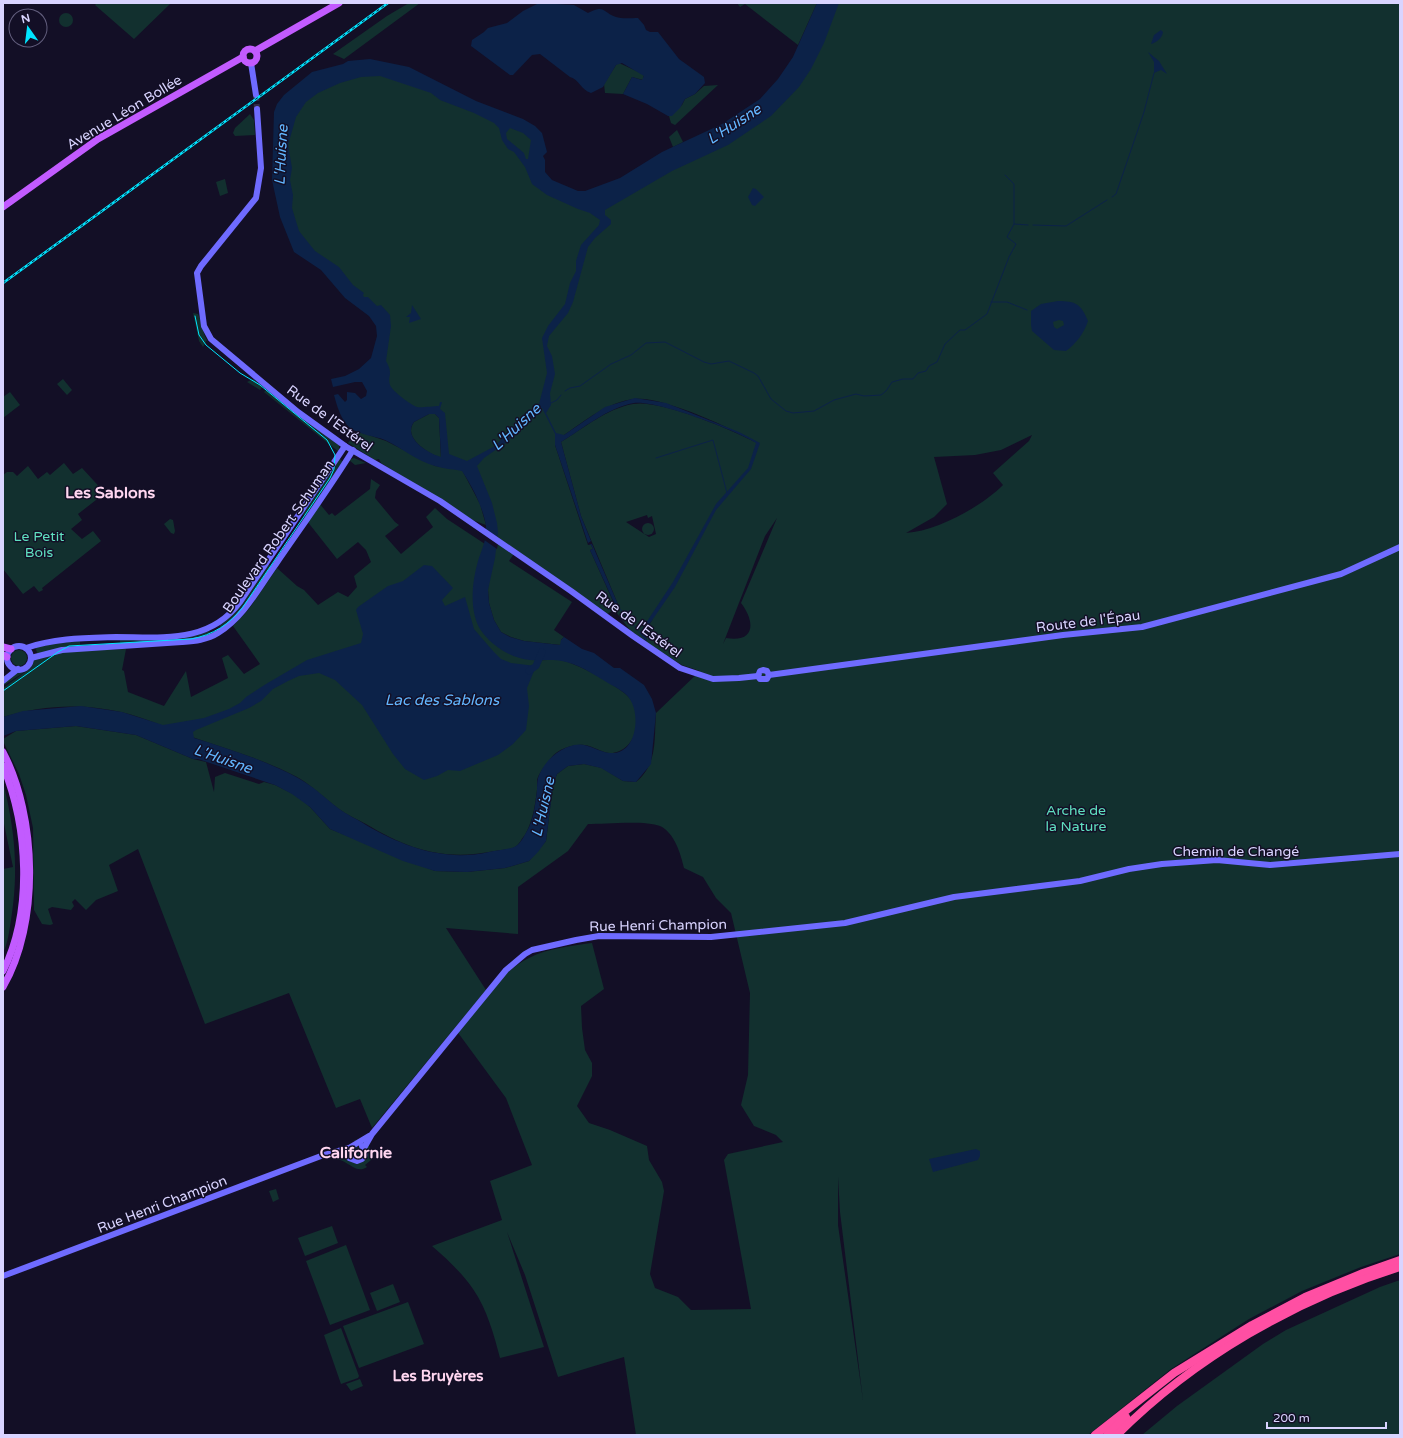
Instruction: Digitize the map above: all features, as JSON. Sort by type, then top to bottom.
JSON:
[{"type":"highway","points":[[1095,1435],[1174,1372],[1252,1325],[1305,1297],[1363,1273],[1400,1260]]},
{"type":"highway","points":[[1117,1435],[1136,1417],[1187,1376],[1258,1328],[1324,1296],[1400,1267]]},
{"type":"highway","points":[[1107,1435],[1162,1386],[1207,1353]]},
{"type":"highway","points":[[1122,1435],[1136,1417]]},
{"type":"main road","points":[[255,51],[339,3]]},
{"type":"main road","points":[[251,48],[255,51],[256,59],[251,63],[246,62],[243,57],[243,53],[247,49],[251,48]]},
{"type":"main road","name":"Avenue Léon Bollée","points":[[3,207],[98,139],[243,57]]},
{"type":"main road","points":[[3,647],[11,649]]},
{"type":"main road","points":[[3,987],[17,954],[24,929],[29,870],[27,836],[21,801],[4,754]]},
{"type":"main road","points":[[3,766],[13,790],[18,816],[22,839],[23,873],[22,904],[18,928],[3,971]]},
{"type":"street","points":[[251,63],[256,94]]},
{"type":"street","name":"Rue de l'Estérel","points":[[258,110],[261,168],[257,193],[252,204],[201,266],[197,273],[201,309],[206,330],[218,346],[298,412],[345,446],[440,501],[517,553],[680,668],[713,679],[758,676]]},
{"type":"street","name":"Boulevard Robert Schuman","points":[[26,648],[58,640],[183,636],[204,631],[220,623],[240,602],[345,446]]},
{"type":"street","name":"Boulevard Robert Schuman","points":[[31,658],[62,650],[189,641],[216,634],[232,623],[246,608],[299,532],[353,450]]},
{"type":"street","name":"Route de l'Épau","points":[[758,676],[760,679],[764,680],[767,679],[769,675],[1147,626],[1342,574],[1400,547]]},
{"type":"street","points":[[3,680],[18,669],[25,668],[31,658],[26,648],[17,646],[11,649],[5,656],[10,665],[18,669]]},
{"type":"street","points":[[3,680],[10,665]]},
{"type":"street","name":"Chemin de Changé","points":[[979,893],[1059,884],[1129,869],[1186,861],[1218,860],[1270,865],[1400,854]]},
{"type":"street","name":"Rue Henri Champion","points":[[364,1148],[372,1134],[506,970],[532,950],[552,944],[599,936],[711,937],[845,923],[913,906],[979,893]]},
{"type":"street","name":"Rue Henri Champion","points":[[357,1144],[372,1134]]},
{"type":"street","points":[[357,1144],[364,1148],[365,1155],[360,1161],[352,1160],[348,1156],[349,1148],[357,1144]]},
{"type":"street","name":"Rue Henri Champion","points":[[3,1276],[349,1148]]},
{"type":"street","name":"Rue Henri Champion","points":[[330,1154],[348,1156]]},
{"type":"green space","points":[[97,3],[171,3],[134,39],[95,5]]},
{"type":"green space","points":[[409,3],[420,3],[344,59],[333,54],[387,16]]},
{"type":"green space","points":[[737,3],[817,3],[798,45],[745,4],[740,7]]},
{"type":"green space","name":"Arche de la Nature","points":[[828,3],[1400,3],[1400,1254],[1361,1267],[1302,1291],[1249,1319],[1171,1369],[1088,1435],[636,1435],[624,1357],[558,1377],[525,1275],[507,1232],[544,1347],[500,1358],[490,1322],[478,1297],[469,1283],[449,1261],[432,1246],[502,1220],[490,1181],[532,1165],[506,1098],[456,1030],[499,980],[519,964],[536,955],[560,948],[592,943],[604,989],[581,1006],[585,1050],[592,1063],[592,1076],[577,1106],[589,1123],[610,1130],[647,1146],[649,1160],[662,1182],[664,1191],[650,1274],[655,1288],[678,1297],[691,1310],[751,1309],[724,1160],[728,1154],[783,1142],[776,1135],[754,1126],[741,1105],[748,1075],[750,993],[731,913],[716,898],[703,877],[684,868],[679,850],[673,838],[660,826],[645,823],[588,824],[568,851],[518,887],[518,934],[446,928],[486,990],[372,1128],[360,1099],[336,1108],[289,993],[205,1024],[138,849],[109,865],[118,891],[96,900],[86,910],[75,899],[72,902],[74,906],[71,910],[52,907],[48,909],[53,924],[50,925],[42,924],[34,910],[33,828],[26,795],[19,774],[3,741],[3,739],[16,731],[76,726],[136,735],[193,759],[206,762],[214,792],[215,777],[225,773],[259,784],[264,782],[275,785],[299,797],[330,829],[435,871],[467,872],[505,868],[529,861],[546,841],[553,785],[557,774],[568,766],[584,764],[602,768],[623,781],[636,782],[643,775],[648,767],[654,750],[656,713],[700,671],[682,665],[645,642],[647,640],[644,632],[653,619],[640,632],[645,640],[643,642],[633,634],[616,612],[620,609],[581,516],[561,442],[614,410],[633,404],[645,404],[660,406],[694,416],[755,442],[696,414],[678,407],[646,399],[634,399],[615,404],[598,412],[564,435],[560,435],[555,445],[588,545],[591,545],[593,549],[590,550],[616,608],[606,615],[515,552],[509,561],[572,602],[554,630],[564,637],[561,640],[561,645],[524,641],[501,632],[494,620],[489,603],[488,590],[492,529],[470,472],[448,458],[441,416],[432,411],[417,414],[384,392],[383,341],[373,316],[296,246],[283,216],[289,105],[368,66],[530,130],[543,182],[595,200],[759,111]],"holes":[[[1032,435],[1029,441],[993,473],[1003,485],[983,502],[945,523],[931,528],[906,533],[934,517],[947,504],[934,457],[975,455],[1001,450]],[[647,515],[648,518],[652,516],[656,534],[649,537],[626,522]],[[777,518],[741,603],[749,617],[750,629],[748,634],[736,639],[726,638],[723,644],[765,536]],[[838,1177],[840,1212],[863,1400],[838,1225]]]},
{"type":"green space","points":[[66,13],[71,15],[73,20],[71,25],[66,27],[61,25],[59,20],[61,15]]},
{"type":"green space","points":[[619,63],[643,74],[643,80],[632,77],[623,94],[605,93],[604,84],[616,65]]},
{"type":"green space","points":[[718,85],[675,125],[671,123],[669,116],[682,105],[685,99],[695,94],[704,86]]},
{"type":"green space","points":[[250,114],[254,120],[255,135],[235,136],[233,133],[235,128]]},
{"type":"green space","points":[[677,130],[683,142],[673,147],[669,137]]},
{"type":"green space","points":[[225,179],[228,193],[220,196],[216,182]]},
{"type":"green space","points":[[193,313],[198,314],[207,340],[203,347],[199,341]]},
{"type":"green space","points":[[63,379],[72,390],[67,395],[57,384]]},
{"type":"green space","points":[[253,379],[263,386],[260,390],[247,382]]},
{"type":"green space","points":[[267,389],[339,445],[339,452],[264,392]]},
{"type":"green space","points":[[10,392],[20,405],[3,418],[3,397]]},
{"type":"green space","points":[[429,414],[435,414],[439,418],[441,458],[424,449],[418,444],[411,434],[411,428],[414,422]]},
{"type":"green space","points":[[357,431],[386,441],[435,466],[462,470],[480,504],[486,525],[472,520],[381,463],[379,459],[375,460],[348,443]]},
{"type":"green space","points":[[339,458],[343,462],[307,517],[301,513]]},
{"type":"green space","points":[[354,458],[366,463],[355,465],[349,460]]},
{"type":"green space","name":"Le Petit Bois","points":[[64,463],[73,474],[82,468],[105,493],[78,514],[82,520],[71,529],[82,539],[93,531],[101,541],[42,588],[43,590],[39,592],[34,586],[23,594],[3,569],[3,475],[7,472],[13,472],[17,476],[28,466],[38,479],[47,472],[50,475]]},
{"type":"green space","points":[[371,479],[380,485],[376,491],[375,498],[399,525],[385,536],[401,554],[433,527],[426,517],[435,508],[447,519],[485,544],[474,582],[473,599],[476,615],[482,630],[492,642],[508,652],[529,659],[560,660],[576,665],[610,683],[632,701],[635,712],[636,728],[632,740],[622,750],[609,753],[587,746],[575,745],[558,752],[551,758],[541,771],[537,780],[537,790],[530,824],[525,835],[515,847],[477,854],[459,855],[443,854],[412,847],[397,841],[345,813],[308,784],[285,771],[140,717],[121,712],[77,706],[32,710],[3,717],[3,688],[35,665],[3,686],[3,682],[17,672],[28,669],[33,661],[38,658],[59,652],[126,649],[122,670],[124,671],[128,692],[164,706],[186,671],[191,697],[228,678],[222,658],[228,655],[244,674],[260,664],[233,626],[249,609],[277,568],[297,586],[304,590],[318,605],[338,592],[348,597],[357,587],[354,576],[371,562],[366,550],[358,542],[337,559],[307,521],[319,503],[329,515],[332,513],[335,516],[370,489]]},
{"type":"green space","points":[[170,519],[173,520],[175,531],[174,534],[171,533],[164,524]]},
{"type":"green space","points":[[646,523],[650,523],[654,529],[650,535],[646,535],[642,531],[642,527]]},
{"type":"green space","points":[[268,564],[272,567],[238,615],[222,628],[220,627],[220,624]]},
{"type":"green space","points":[[209,631],[211,634],[200,639],[120,646],[120,638],[203,633]]},
{"type":"green space","points":[[80,640],[80,647],[38,655],[35,647]]},
{"type":"green space","points":[[16,650],[22,650],[27,655],[25,664],[22,666],[16,666],[11,661],[11,655]]},
{"type":"green space","points":[[3,782],[13,834],[15,885],[11,920],[3,953],[3,869],[13,867],[3,819]]},
{"type":"green space","points":[[362,1138],[368,1144],[373,1155],[371,1160],[365,1165],[367,1167],[357,1169],[344,1161],[323,1158],[349,1148],[348,1153],[357,1161],[365,1150],[353,1141]]},
{"type":"green space","points":[[356,1147],[360,1149],[362,1153],[360,1157],[356,1159],[352,1157],[350,1153],[352,1149]]},
{"type":"green space","points":[[276,1189],[279,1199],[273,1202],[269,1191]]},
{"type":"green space","points":[[332,1226],[338,1243],[305,1256],[298,1238]]},
{"type":"green space","points":[[346,1245],[370,1310],[330,1325],[306,1261]]},
{"type":"green space","points":[[1400,1280],[1400,1435],[1142,1435],[1177,1406],[1263,1344],[1286,1330],[1380,1287]]},
{"type":"green space","points":[[393,1284],[400,1302],[377,1311],[370,1293]]},
{"type":"green space","points":[[408,1302],[424,1344],[359,1368],[343,1326]]},
{"type":"green space","points":[[341,1328],[359,1376],[358,1378],[341,1384],[324,1335]]},
{"type":"green space","points":[[360,1379],[363,1386],[351,1391],[346,1384]]},
{"type":"water","points":[[539,3],[574,5],[588,13],[601,9],[618,18],[638,18],[646,30],[650,32],[658,32],[679,59],[704,77],[705,83],[695,94],[685,99],[680,108],[672,116],[668,116],[647,104],[623,94],[632,77],[642,80],[644,76],[622,63],[616,65],[603,87],[591,93],[585,90],[576,80],[540,54],[532,55],[513,75],[510,75],[471,46],[472,40],[488,28],[507,23],[523,11]]},
{"type":"water","points":[[817,3],[839,3],[824,43],[811,69],[799,87],[771,116],[728,145],[672,171],[605,210],[605,215],[611,220],[611,224],[595,238],[588,247],[573,302],[568,313],[549,336],[547,346],[552,356],[555,374],[550,393],[551,405],[546,413],[556,433],[564,435],[605,407],[635,398],[666,403],[739,432],[760,443],[751,469],[716,510],[675,587],[644,632],[647,640],[644,642],[645,640],[640,632],[673,582],[716,504],[748,468],[756,443],[746,437],[696,417],[645,403],[634,403],[614,409],[596,419],[561,442],[581,516],[591,541],[588,543],[555,445],[555,434],[542,408],[507,442],[484,458],[477,466],[492,503],[498,532],[495,558],[488,590],[489,603],[494,620],[501,632],[510,637],[524,641],[560,645],[561,640],[564,637],[582,649],[594,653],[614,668],[620,668],[644,685],[652,699],[656,713],[651,764],[636,782],[623,781],[601,768],[584,764],[568,766],[557,774],[553,785],[546,841],[529,861],[505,868],[467,872],[435,871],[403,861],[330,829],[310,807],[292,794],[275,785],[198,759],[193,759],[136,735],[76,726],[16,731],[3,736],[3,717],[23,711],[81,706],[122,712],[163,725],[204,718],[229,709],[266,684],[307,660],[361,643],[363,634],[356,610],[358,607],[388,586],[403,581],[424,565],[432,566],[453,588],[442,600],[445,606],[465,597],[474,629],[501,659],[511,663],[536,666],[527,688],[529,706],[526,730],[513,744],[498,755],[460,771],[448,770],[437,776],[424,780],[405,769],[393,754],[362,705],[335,680],[319,673],[299,676],[288,681],[273,689],[261,701],[249,708],[196,730],[193,732],[194,738],[247,755],[298,778],[319,792],[345,813],[380,833],[410,846],[441,854],[473,855],[503,850],[518,845],[524,837],[533,817],[538,778],[548,761],[562,749],[579,744],[610,753],[618,752],[625,748],[630,743],[635,727],[632,703],[625,694],[618,689],[580,667],[558,660],[534,660],[516,657],[502,650],[490,641],[480,629],[474,613],[474,578],[485,540],[486,526],[477,497],[470,483],[462,471],[428,464],[385,440],[363,434],[350,428],[344,421],[334,395],[338,394],[345,402],[347,400],[347,392],[355,393],[361,399],[366,396],[367,391],[362,382],[333,387],[331,379],[345,376],[359,369],[371,358],[377,336],[376,326],[369,316],[345,298],[321,270],[294,252],[280,217],[272,180],[274,112],[277,104],[284,95],[312,72],[343,64],[348,61],[370,59],[409,67],[476,101],[523,119],[535,126],[542,133],[547,152],[543,156],[545,160],[545,172],[552,180],[578,191],[585,191],[620,178],[662,152],[722,124],[760,99],[778,79],[793,57]],"holes":[[[380,76],[431,93],[440,100],[474,113],[494,123],[499,128],[502,140],[508,149],[514,152],[525,167],[532,184],[547,195],[590,213],[600,220],[599,225],[581,245],[576,261],[576,271],[570,283],[565,304],[548,326],[542,338],[547,373],[539,404],[521,419],[495,446],[467,461],[449,454],[445,413],[440,409],[442,402],[440,402],[439,406],[417,407],[402,398],[391,388],[389,382],[390,369],[386,361],[391,326],[390,315],[381,305],[377,306],[368,297],[364,297],[364,293],[353,285],[339,267],[315,251],[299,231],[292,208],[293,195],[290,180],[292,168],[288,145],[296,117],[306,102],[318,93],[340,83],[361,77]],[[510,128],[523,133],[531,140],[528,159],[526,159],[524,153],[507,139],[506,133]],[[429,414],[435,414],[439,418],[441,457],[430,453],[414,439],[411,434],[411,428],[414,422]]]},
{"type":"water","points":[[1161,30],[1163,32],[1160,38],[1151,44],[1154,35]]},
{"type":"water","points":[[1148,52],[1159,61],[1167,74],[1161,70],[1154,73],[1154,62]]},
{"type":"water","points":[[753,188],[764,197],[755,206],[752,205],[748,197]]},
{"type":"water","points":[[1058,301],[1069,302],[1074,303],[1083,311],[1088,321],[1079,338],[1066,351],[1054,350],[1032,331],[1031,311],[1041,304]],"holes":[[[1059,320],[1063,321],[1064,325],[1057,329],[1054,327],[1053,322]]]},
{"type":"water","points":[[412,305],[421,319],[409,323],[410,317],[406,317],[411,313]]},
{"type":"water","points":[[592,544],[620,609],[616,612],[616,607],[590,550],[593,549],[591,545],[588,545]]},
{"type":"water","points":[[976,1149],[980,1151],[978,1160],[933,1172],[929,1159]]},
{"type":"pier","points":[[483,528],[499,538],[497,549],[483,539]]},
{"type":"waterway","points":[[1112,197],[1116,194],[1144,112],[1154,73]]},
{"type":"waterway","points":[[1005,175],[1014,184],[1014,224]]},
{"type":"waterway","points":[[1033,225],[1066,226],[1107,200]]},
{"type":"waterway","points":[[565,391],[570,388],[580,386],[611,364],[631,355],[646,343],[665,342],[704,362],[711,364],[729,361],[754,373],[758,376],[771,399],[786,411],[793,413],[814,411],[834,400],[856,394],[864,396],[881,395],[886,391],[892,382],[903,379],[913,379],[918,373],[926,371],[929,366],[937,362],[945,344],[960,330],[965,330],[987,314],[1009,257],[1016,244],[1007,237],[1014,224],[1028,225]]},
{"type":"waterway","points":[[991,302],[1007,302],[1027,310]]},
{"type":"waterway","points":[[551,403],[557,400],[561,395]]},
{"type":"waterway","points":[[656,458],[713,440],[727,493]]},
{"type":"waterway","points":[[620,609],[645,639]]},
{"type":"waterway","points":[[529,671],[536,666],[542,652]]},
{"type":"tunnel","points":[[256,95],[257,109]]},
{"type":"tram line","points":[[3,691],[58,652],[69,646],[191,639],[207,635],[227,624],[243,607],[330,478],[334,469],[335,455],[327,440],[260,385],[240,373],[206,345],[199,335],[195,316]]},
{"type":"railway","points":[[3,283],[388,3]]},
{"type":"district","name":"Les Sablons","points":[[110,492]]},
{"type":"district","name":"Californie","points":[[356,1152]]},
{"type":"district","name":"Les Bruyères","points":[[438,1376]]},
{"type":"water label","name":"L'Huisne","points":[[734,124]]},
{"type":"water label","name":"L'Huisne","points":[[281,155]]},
{"type":"water label","name":"L'Huisne","points":[[516,427]]},
{"type":"water label","name":"Lac des Sablons","points":[[442,700]]},
{"type":"water label","name":"L'Huisne","points":[[223,759]]},
{"type":"water label","name":"L'Huisne","points":[[543,807]]}]
